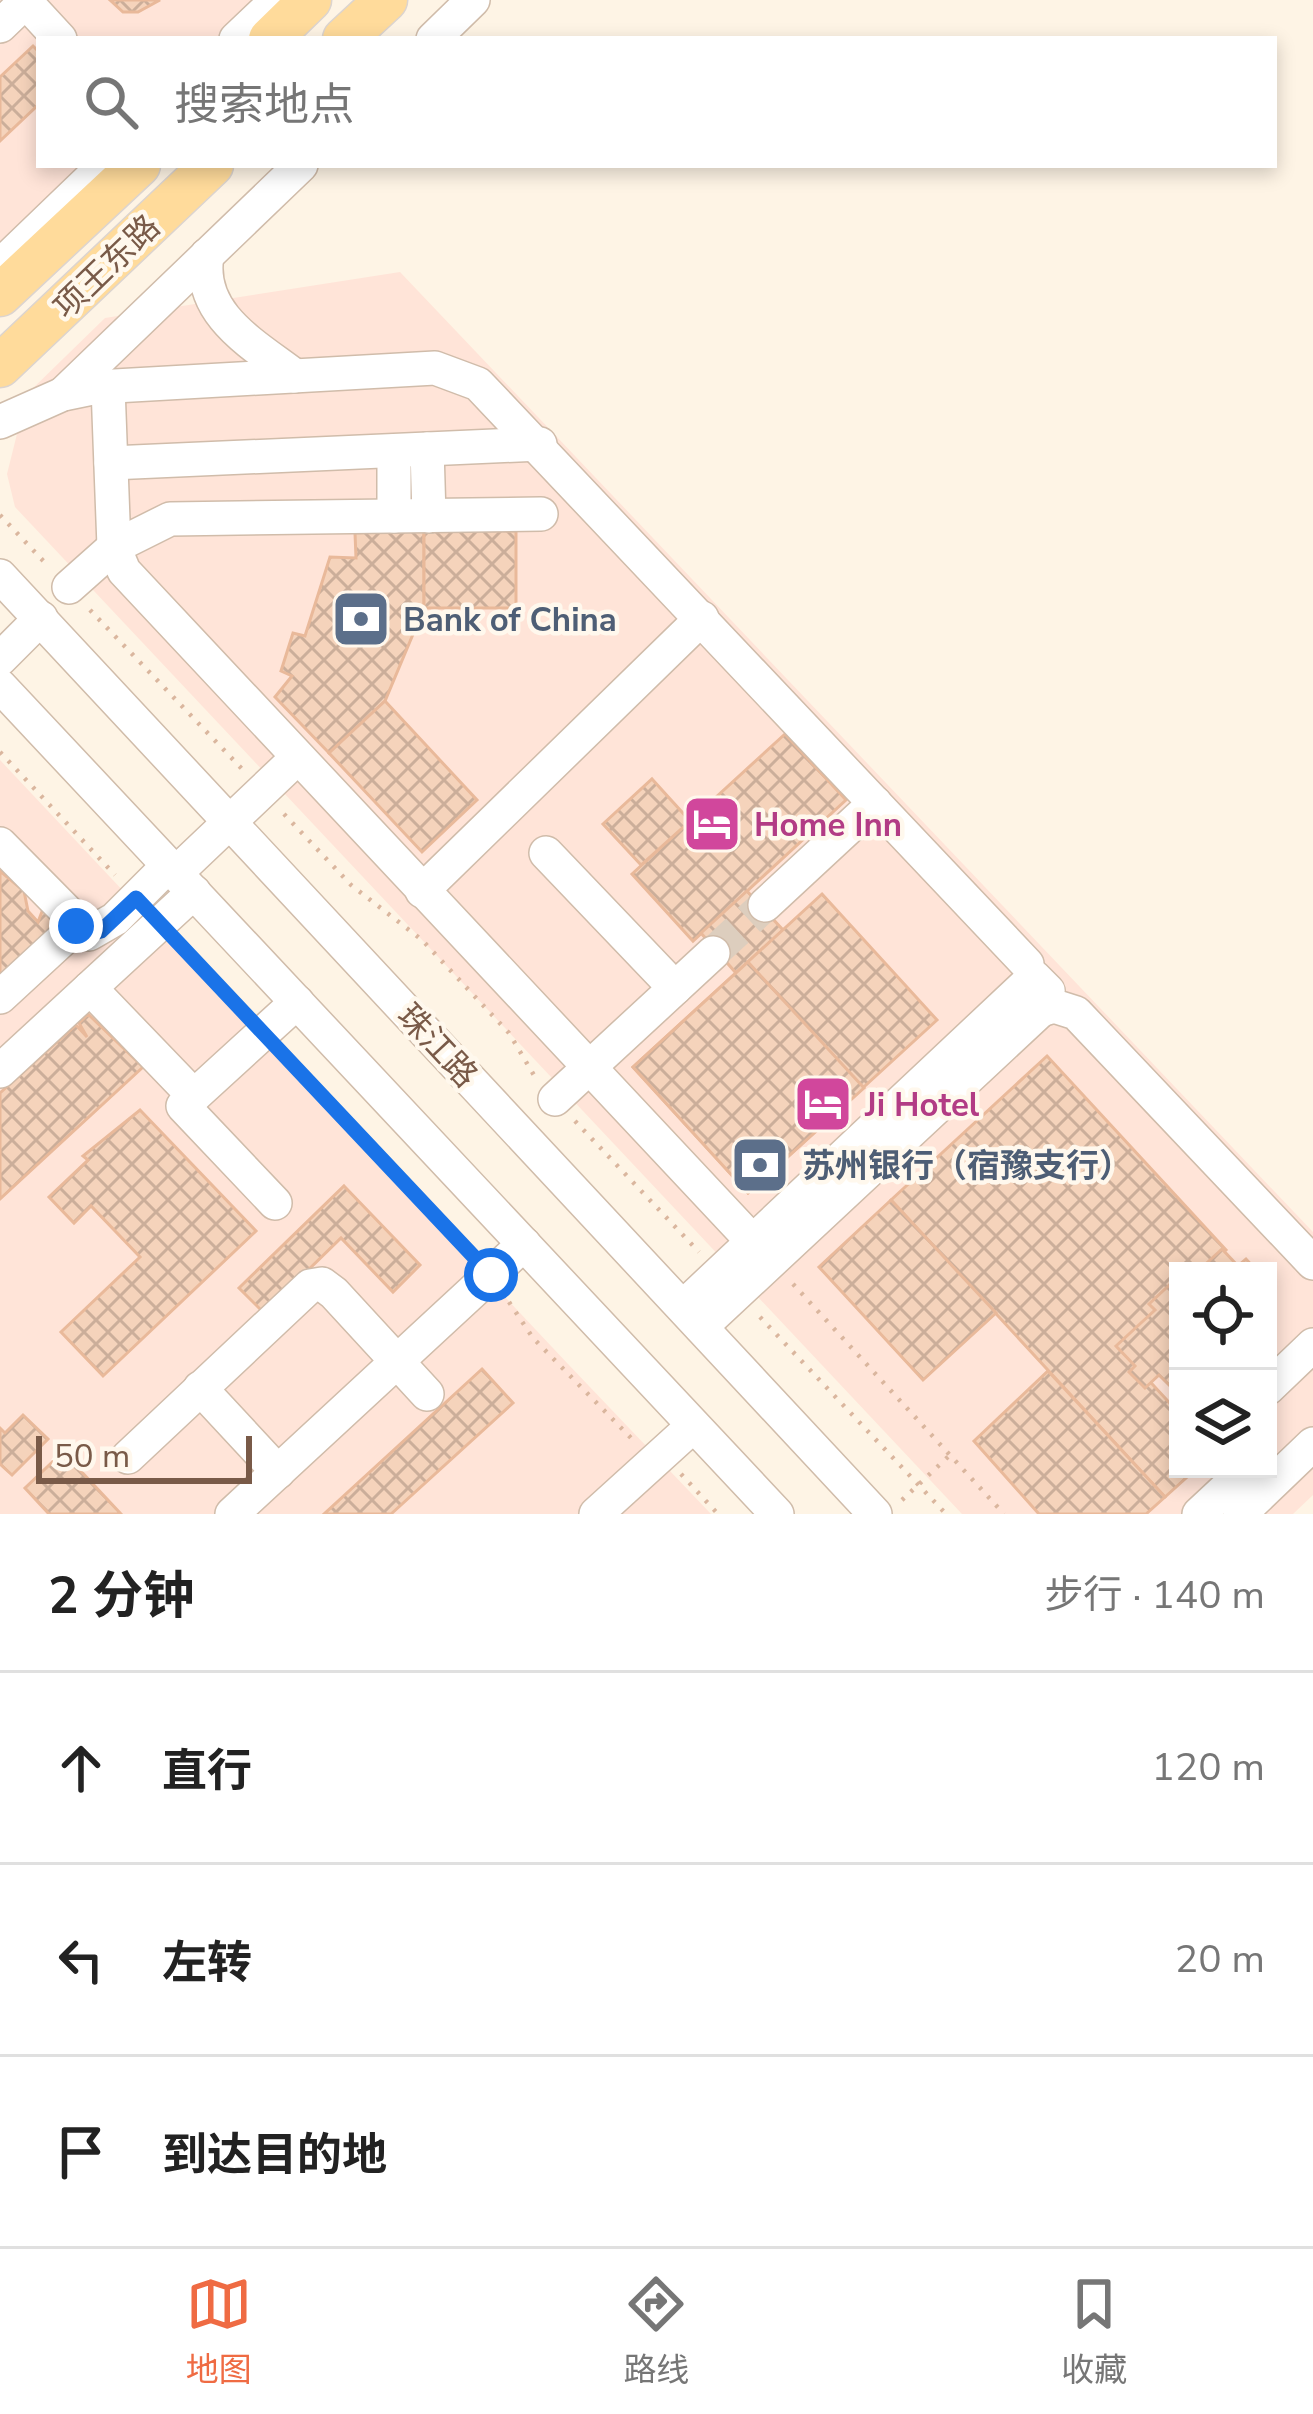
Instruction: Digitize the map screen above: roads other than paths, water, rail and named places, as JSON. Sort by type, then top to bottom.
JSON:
[{"type":"main road","points":[[273,36],[310,0]]},
{"type":"main road","points":[[347,36],[386,0]]},
{"type":"main road","name":"项王东路","points":[[0,295],[136,168]]},
{"type":"main road","name":"项王东路","points":[[0,366],[195,171]]},
{"type":"street","points":[[239,36],[277,0]]},
{"type":"street","points":[[436,36],[473,0]]},
{"type":"street","points":[[0,26],[24,1],[57,36]]},
{"type":"street","points":[[0,266],[102,168]]},
{"type":"street","points":[[63,394],[298,168]]},
{"type":"street","points":[[207,255],[206,291],[218,312],[295,376]]},
{"type":"street","points":[[0,422],[63,394],[108,387],[435,368],[456,373],[497,399],[1027,964]]},
{"type":"street","points":[[108,387],[115,547],[124,571],[742,1230]]},
{"type":"street","points":[[111,463],[540,444]]},
{"type":"street","points":[[410,450],[429,516]]},
{"type":"street","points":[[394,516],[410,450]]},
{"type":"street","points":[[69,587],[115,547],[170,519],[541,514]]},
{"type":"street","name":"珠江路","points":[[0,576],[875,1514]]},
{"type":"street","points":[[0,659],[41,618]]},
{"type":"street","points":[[422,891],[702,618]]},
{"type":"street","points":[[0,686],[777,1514]]},
{"type":"street","points":[[0,1071],[160,923],[180,876],[297,758]]},
{"type":"street","points":[[765,905],[875,803]]},
{"type":"street","points":[[0,844],[76,926],[89,934],[101,931],[136,898],[180,876]]},
{"type":"street","points":[[546,853],[675,988]]},
{"type":"street","points":[[0,998],[76,926]]},
{"type":"street","points":[[555,1099],[713,953]]},
{"type":"street","points":[[692,1317],[1034,977],[1048,991],[1041,1010]]},
{"type":"street","points":[[90,988],[194,1096]]},
{"type":"street","points":[[275,1203],[183,1106],[297,1002]]},
{"type":"street","points":[[728,1283],[772,1261],[1041,1010],[1054,1006],[1076,1013],[1313,1262]]},
{"type":"street","points":[[232,1514],[524,1244]]},
{"type":"street","points":[[128,1457],[310,1286],[322,1284],[334,1292],[427,1394]]},
{"type":"street","points":[[1277,1379],[1313,1345]]},
{"type":"street","points":[[200,1388],[278,1472]]},
{"type":"street","points":[[596,1514],[693,1426]]},
{"type":"street","points":[[1239,1514],[1313,1444]]},
{"type":"street","points":[[1198,1514],[1236,1478]]},
{"type":"street","points":[[1239,1514],[1243,1478]]},
{"type":"tunnel","points":[[713,953],[765,905]]},
{"type":"place","name":"Bank of China","points":[[361,619]]},
{"type":"place","name":"Home Inn","points":[[712,824]]},
{"type":"place","name":"Ji Hotel","points":[[823,1104]]},
{"type":"place","name":"苏州银行（宿豫支行）","points":[[760,1165]]}]
